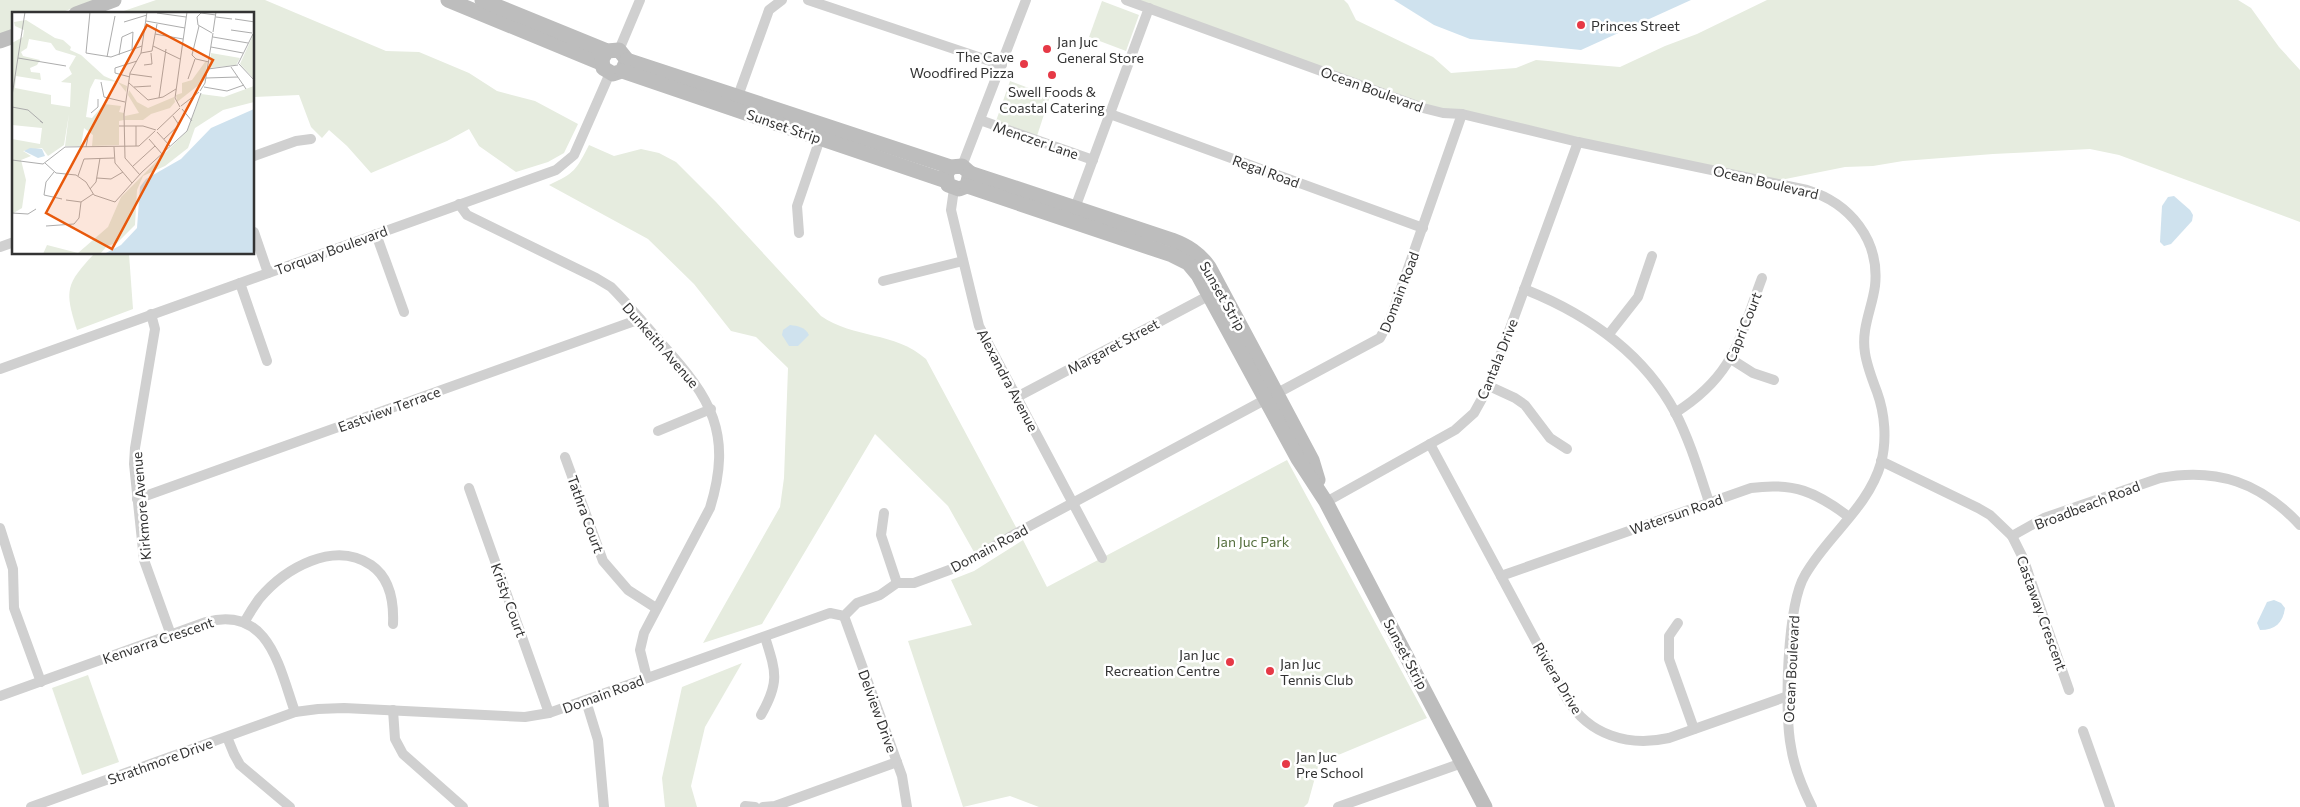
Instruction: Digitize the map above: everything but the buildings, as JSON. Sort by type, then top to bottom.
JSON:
[{"type":"street","points":[[81,12],[110,0]]},
{"type":"street","name":"Sunset Strip","points":[[448,0],[614,61],[958,177],[1180,258],[1193,268],[1272,398]]},
{"type":"street","name":"Sunset Strip","points":[[482,0],[614,61],[738,96],[822,132]]},
{"type":"street","name":"Torquay Boulevard","points":[[0,369],[556,170],[569,160],[579,146],[640,0]]},
{"type":"street","points":[[738,96],[770,10],[782,0]]},
{"type":"street","points":[[808,0],[1002,65]]},
{"type":"street","name":"Alexandra Avenue","points":[[1026,0],[958,177],[951,210],[979,326],[1102,558]]},
{"type":"street","name":"Ocean Boulevard","points":[[1126,0],[1423,108],[1443,113],[1462,114],[1578,142],[1807,190],[1827,197],[1851,214],[1869,242],[1875,266],[1875,287],[1866,318],[1864,341],[1868,367],[1882,408],[1884,437],[1881,461],[1868,491],[1810,567],[1801,582],[1792,619],[1788,696],[1791,748],[1802,785],[1812,807]]},
{"type":"street","points":[[1076,208],[1149,8]]},
{"type":"street","points":[[0,41],[12,37]]},
{"type":"street","name":"Regal Road","points":[[1110,114],[1423,228]]},
{"type":"street","name":"Domain Road","points":[[227,737],[295,712],[330,708],[525,717],[550,713],[830,613],[844,616],[857,603],[880,595],[896,583],[914,583],[960,566],[1380,338],[1387,327],[1462,114]]},
{"type":"street","name":"Menczer Lane","points":[[980,120],[1093,160]]},
{"type":"street","points":[[799,233],[797,206],[822,132]]},
{"type":"street","points":[[255,156],[296,141],[311,139]]},
{"type":"street","name":"Cantala Drive","points":[[1326,502],[1430,444],[1465,422],[1479,406],[1489,386],[1578,142]]},
{"type":"street","name":"Sunset Strip","points":[[958,177],[1076,208],[1184,245],[1199,255],[1209,267],[1272,398],[1298,459],[1326,502],[1485,807]]},
{"type":"street","name":"Dunkeith Avenue","points":[[459,204],[467,215],[604,282],[640,319],[697,384],[711,409],[716,425],[720,454],[714,493],[710,508],[656,608],[641,642],[641,661],[647,678]]},
{"type":"street","points":[[376,234],[404,312]]},
{"type":"street","points":[[255,235],[268,273]]},
{"type":"street","points":[[0,247],[12,243]]},
{"type":"street","points":[[1609,334],[1638,297],[1652,256]]},
{"type":"street","points":[[882,281],[963,261]]},
{"type":"street","name":"Capri Court","points":[[1676,413],[1708,389],[1732,359],[1762,278]]},
{"type":"street","points":[[240,283],[267,361]]},
{"type":"street","points":[[1524,289],[1574,312],[1609,334],[1646,370],[1676,413],[1689,443],[1709,502]]},
{"type":"street","name":"Margaret Street","points":[[1017,397],[1210,294]]},
{"type":"street","name":"Kirkmore Avenue","points":[[151,314],[155,329],[135,448],[137,499],[144,560],[171,635]]},
{"type":"street","name":"Eastview Terrace","points":[[137,499],[640,319]]},
{"type":"street","points":[[1732,359],[1753,373],[1774,380]]},
{"type":"street","points":[[1489,386],[1516,398],[1525,405],[1550,438],[1567,449]]},
{"type":"street","points":[[658,431],[711,409]]},
{"type":"street","name":"Riviera Drive","points":[[1430,444],[1567,699],[1580,718],[1602,732],[1629,741],[1659,740],[1788,696]]},
{"type":"street","name":"Tathra Court","points":[[565,456],[603,561],[617,580],[634,596],[656,608]]},
{"type":"street","points":[[1881,461],[1978,508],[1990,515],[2012,536]]},
{"type":"street","name":"Broadbeach Road","points":[[2012,536],[2044,518],[2160,478],[2177,475],[2212,475],[2247,485],[2277,502],[2300,525]]},
{"type":"street","name":"Watersun Road","points":[[1501,576],[1751,488],[1774,485],[1800,488],[1822,497],[1849,517]]},
{"type":"street","name":"Kristy Court","points":[[469,488],[550,713]]},
{"type":"street","points":[[884,513],[881,535],[896,583]]},
{"type":"street","points":[[0,528],[13,569],[14,608],[41,682]]},
{"type":"street","name":"Castaway Crescent","points":[[2012,536],[2023,558],[2069,690]]},
{"type":"street","points":[[295,712],[270,646],[257,630],[245,622],[259,599],[287,575],[320,558],[346,554],[366,562],[381,575],[392,600],[393,624]]},
{"type":"street","name":"Delview Drive","points":[[844,616],[897,762],[905,789],[907,807]]},
{"type":"street","name":"Kenvarra Crescent","points":[[0,696],[216,620],[236,619],[245,622]]},
{"type":"street","points":[[1678,623],[1669,636],[1669,659],[1694,729]]},
{"type":"street","points":[[762,715],[772,696],[775,679],[772,659],[765,637]]},
{"type":"street","points":[[586,701],[598,740],[604,807]]},
{"type":"street","points":[[393,710],[395,739],[403,754],[463,807]]},
{"type":"street","points":[[2083,731],[2110,807]]},
{"type":"street","name":"Strathmore Drive","points":[[31,807],[227,737],[240,765],[290,807]]},
{"type":"street","points":[[764,807],[776,806],[897,762]]},
{"type":"street","points":[[1338,807],[1462,763]]},
{"type":"green space","points":[[0,0],[95,0],[62,12],[12,12],[12,31],[0,35]]},
{"type":"green space","points":[[156,0],[265,0],[386,51],[419,52],[469,73],[497,91],[535,101],[578,124],[564,153],[548,162],[516,172],[479,146],[469,129],[447,141],[371,173],[347,146],[329,130],[322,138],[311,127],[299,95],[255,97],[255,12],[121,12]]},
{"type":"green space","points":[[1126,0],[1344,0],[1356,20],[1433,57],[1451,73],[1516,68],[1536,60],[1620,67],[1665,46],[1697,34],[1767,0],[2238,0],[2251,8],[2279,47],[2300,70],[2300,222],[2119,155],[2090,149],[1903,161],[1873,166],[1845,167],[1770,182],[1443,113]]},
{"type":"green space","points":[[1102,1],[1139,15],[1126,51],[1089,37]]},
{"type":"green space","points":[[1010,81],[1050,96],[1037,136],[996,121]]},
{"type":"green space","points":[[589,145],[614,156],[641,149],[659,153],[676,162],[716,202],[821,316],[847,328],[901,344],[914,350],[926,359],[1017,529],[974,552],[948,506],[875,434],[762,624],[703,643],[780,507],[784,478],[788,368],[756,337],[731,331],[694,284],[648,239],[549,185],[574,170]]},
{"type":"green space","points":[[93,255],[129,255],[133,309],[77,330],[69,296],[70,288],[78,273]]},
{"type":"green space","name":"Jan Juc Park","points":[[1287,460],[1427,718],[1319,763],[1308,803],[1304,807],[1039,807],[1010,796],[963,807],[908,641],[972,625],[951,580],[974,571],[1023,540],[1047,587]]},
{"type":"green space","points":[[742,663],[705,727],[691,786],[697,807],[665,807],[662,778],[682,687]]},
{"type":"green space","points":[[88,675],[119,762],[82,775],[52,688]]},
{"type":"water","points":[[1394,0],[1691,0],[1581,50],[1470,39],[1434,25]]},
{"type":"water","points":[[2174,196],[2190,210],[2193,215],[2192,221],[2171,244],[2164,246],[2160,242],[2162,206],[2168,197]]},
{"type":"water","points":[[790,325],[798,326],[809,335],[798,346],[789,346],[782,335],[783,330]]},
{"type":"water","points":[[2274,600],[2281,603],[2285,608],[2282,618],[2274,627],[2260,630],[2257,623],[2267,602]]},
{"type":"place","name":"Princes Street","points":[[1581,25]]},
{"type":"place","name":"Jan Juc General Store","points":[[1047,49]]},
{"type":"place","name":"The Cave Woodfired Pizza","points":[[1024,64]]},
{"type":"place","name":"Swell Foods & Coastal Catering","points":[[1052,75]]},
{"type":"place","name":"Jan Juc Recreation Centre","points":[[1230,662]]},
{"type":"place","name":"Jan Juc Tennis Club","points":[[1270,671]]},
{"type":"place","name":"Jan Juc Pre School","points":[[1286,764]]}]
